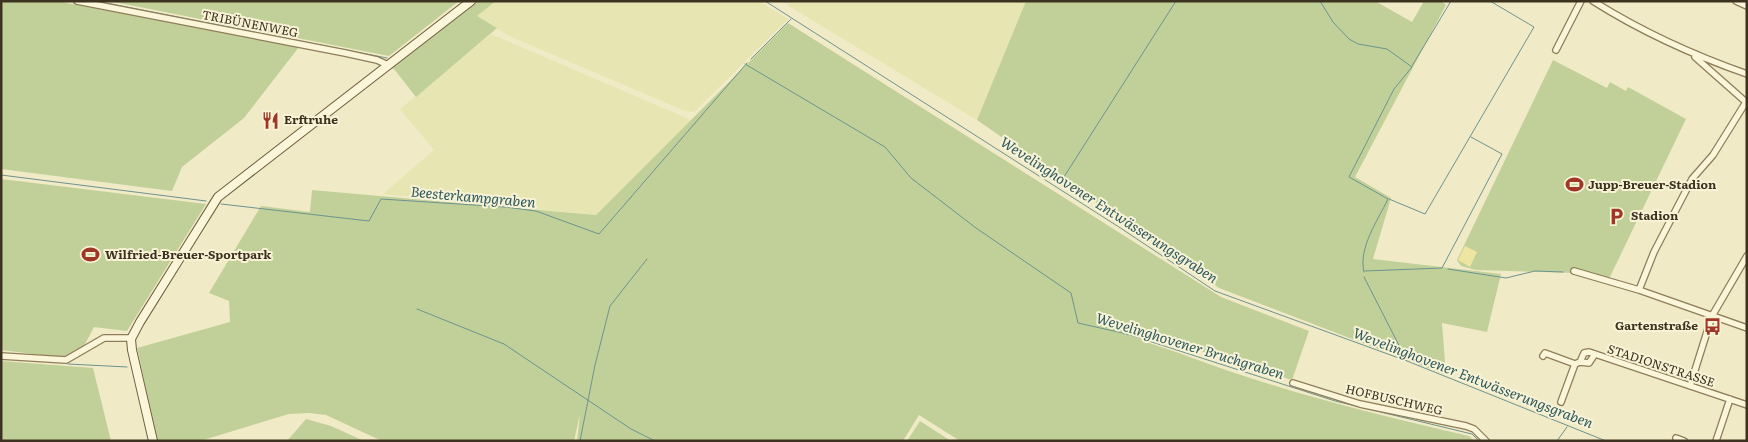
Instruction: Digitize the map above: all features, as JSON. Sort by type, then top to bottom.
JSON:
[{"type":"main road","points":[[153,441],[131,348],[132,338],[217,198],[471,1]]},
{"type":"street","name":"TRIBÜNENWEG","points":[[78,1],[377,60],[388,66]]},
{"type":"street","points":[[1556,50],[1582,1]]},
{"type":"street","points":[[1593,1],[1639,28],[1691,54],[1747,74]]},
{"type":"street","points":[[1736,1],[1747,6]]},
{"type":"street","points":[[1639,290],[1659,243],[1692,179],[1713,155],[1746,103],[1691,54]]},
{"type":"street","points":[[1715,74],[1719,64]]},
{"type":"street","points":[[1690,386],[1712,316],[1747,256]]},
{"type":"street","points":[[1574,271],[1639,290],[1747,328]]},
{"type":"street","points":[[1,356],[66,360],[104,338],[132,338]]},
{"type":"street","name":"STADIONSTRASSE","points":[[1577,363],[1586,352],[1595,354],[1747,405]]},
{"type":"street","points":[[1544,356],[1545,353],[1577,363],[1589,363],[1595,354]]},
{"type":"street","points":[[1561,402],[1577,363]]},
{"type":"street","name":"HOFBUSCHWEG","points":[[1293,383],[1360,404],[1466,426],[1474,429],[1486,441]]},
{"type":"street","points":[[1716,441],[1730,399]]},
{"type":"street","points":[[1676,438],[1684,441]]},
{"type":"green space","points":[[1,1],[56,1],[299,47],[244,118],[182,167],[172,191],[1,169]]},
{"type":"green space","points":[[109,1],[459,1],[389,56]]},
{"type":"green space","points":[[477,1],[496,1],[477,16],[497,28],[416,97],[394,69],[391,68]]},
{"type":"green space","points":[[496,1],[759,1],[788,19],[694,112],[685,111],[507,35],[477,16]]},
{"type":"green space","points":[[788,1],[1026,1],[977,120],[787,5]]},
{"type":"green space","points":[[1026,1],[1375,1],[1412,22],[1424,1],[1441,1],[1446,5],[1355,177],[1391,198],[1373,259],[1501,274],[1487,332],[1442,323],[1446,375],[1219,288],[977,120]]},
{"type":"green space","points":[[788,23],[1221,297],[1309,331],[1292,380],[1110,322],[1117,328],[1143,340],[1250,378],[1359,410],[1469,436],[1474,441],[960,441],[919,415],[903,441],[577,441],[580,414],[574,441],[382,441],[326,415],[309,413],[289,414],[200,441],[157,441],[137,348],[230,322],[229,301],[209,293],[261,206],[310,212],[312,190],[596,215]]},
{"type":"green space","points":[[491,34],[691,120],[596,215],[383,194],[434,150],[400,109]]},
{"type":"green space","name":"Jupp-Breuer-Stadion","points":[[1553,60],[1607,88],[1610,82],[1626,91],[1628,87],[1686,119],[1607,283],[1576,273],[1476,270],[1461,266],[1457,260]]},
{"type":"green space","name":"Wilfried-Breuer-Sportpark","points":[[1,179],[206,204],[127,331],[94,327],[84,346],[66,358],[1,350]]},
{"type":"green space","points":[[1,361],[93,368],[111,441],[1,441]]},
{"type":"green space","points":[[306,419],[331,426],[364,441],[287,441]]},
{"type":"green space","points":[[920,421],[951,441],[907,441]]},
{"type":"sand","points":[[1465,246],[1477,252],[1470,267],[1458,260]]},
{"type":"waterway","points":[[96,1],[387,58]]},
{"type":"waterway","name":"Wevelinghovener Entwässerungsgraben","points":[[765,1],[1122,229],[1215,291],[1407,361],[1606,441]]},
{"type":"waterway","points":[[1062,180],[1176,1]]},
{"type":"waterway","points":[[1320,1],[1333,22],[1349,39],[1358,44],[1387,49],[1412,67],[1394,89],[1349,177],[1388,199],[1366,244],[1363,263],[1364,272]]},
{"type":"waterway","points":[[1412,66],[1451,1]]},
{"type":"waterway","points":[[1389,199],[1425,214],[1534,27],[1490,1]]},
{"type":"waterway","name":"Beesterkampgraben","points":[[751,59],[791,19]]},
{"type":"waterway","name":"Beesterkampgraben","points":[[221,204],[369,221],[381,199],[505,207],[536,211],[599,234],[747,63]]},
{"type":"waterway","name":"Wevelinghovener Bruchgraben","points":[[745,64],[885,147],[911,178],[976,228],[1071,293],[1078,323],[1127,334],[1335,401],[1472,434],[1479,441]]},
{"type":"waterway","points":[[1365,271],[1442,268],[1502,154],[1471,137]]},
{"type":"waterway","name":"Beesterkampgraben","points":[[1,175],[206,201]]},
{"type":"waterway","points":[[580,441],[595,365],[610,306],[647,259]]},
{"type":"waterway","points":[[1448,269],[1506,278],[1535,271],[1563,272]]},
{"type":"waterway","points":[[1364,277],[1407,361]]},
{"type":"waterway","points":[[417,309],[504,344],[631,429],[655,441]]},
{"type":"waterway","points":[[68,364],[127,367]]},
{"type":"waterway","points":[[1557,441],[1567,427]]},
{"type":"place","name":"Erftruhe","points":[[270,120]]},
{"type":"place","name":"Jupp-Breuer-Stadion","points":[[1574,185]]},
{"type":"place","name":"Stadion","points":[[1617,216]]},
{"type":"place","name":"Wilfried-Breuer-Sportpark","points":[[91,255]]},
{"type":"place","name":"Gartenstraße","points":[[1712,326]]}]
